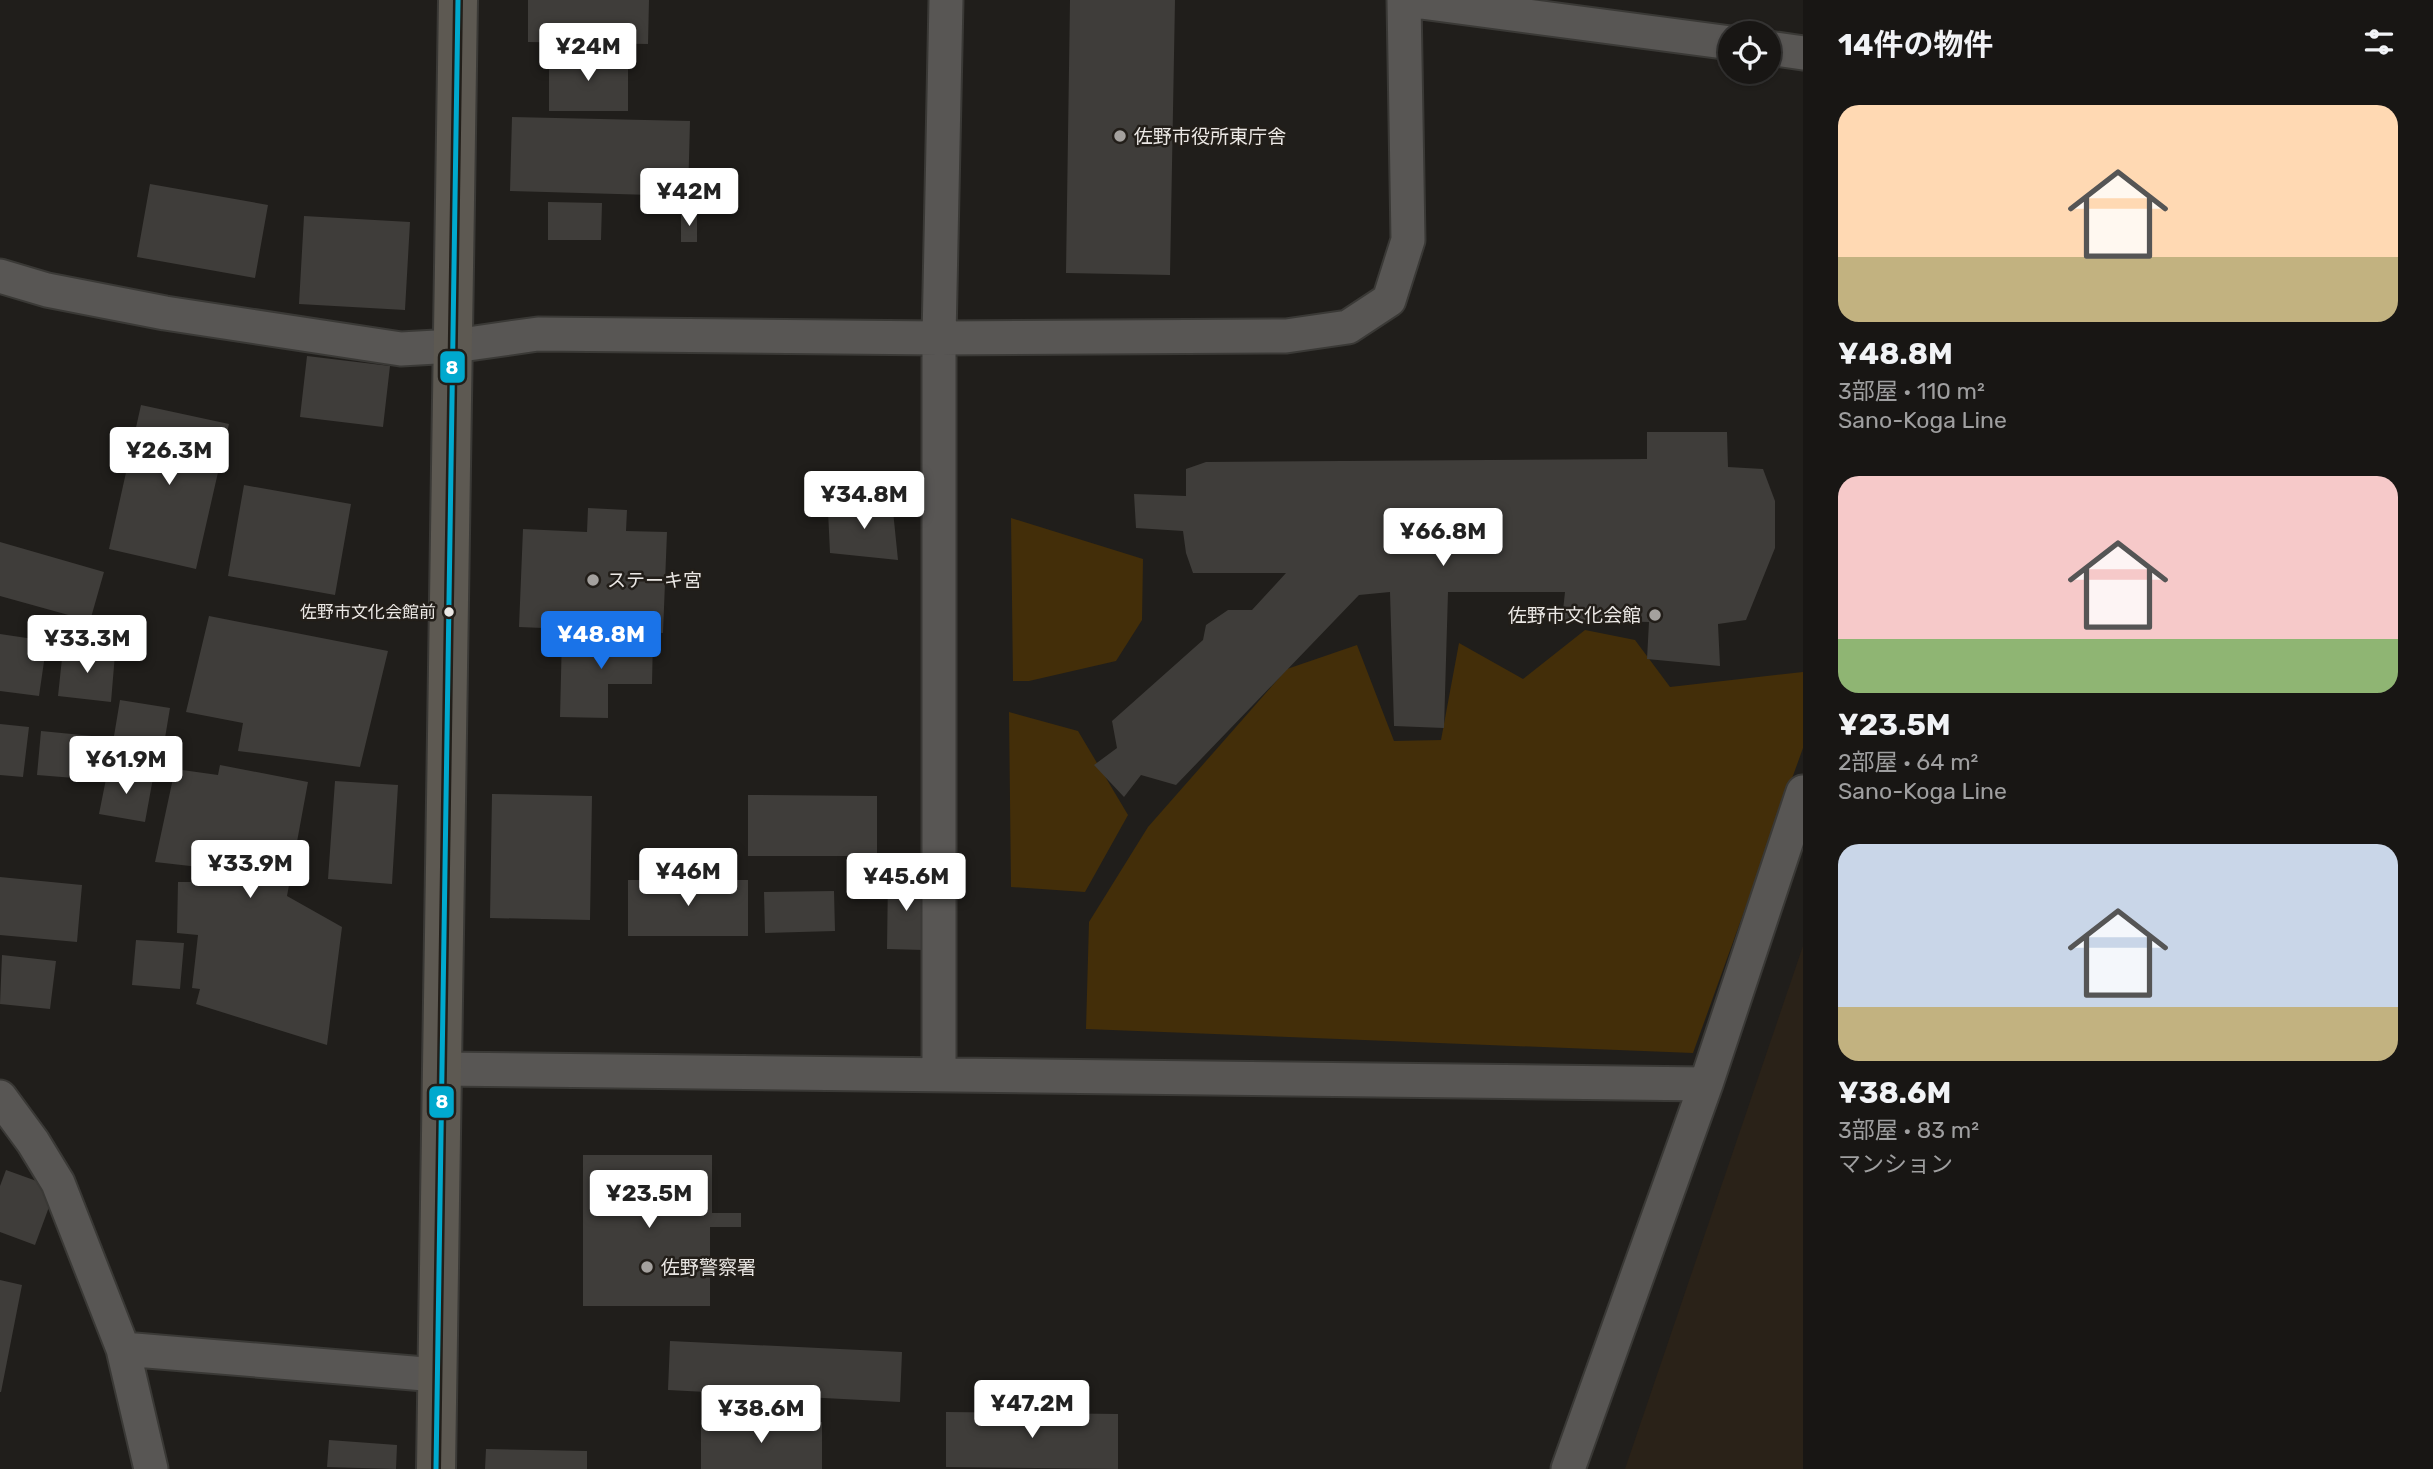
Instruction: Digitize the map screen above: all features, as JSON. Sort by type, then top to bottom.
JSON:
[{"type":"main road","points":[[436,1469],[458,0]]},
{"type":"street","points":[[939,1073],[939,338],[946,0]]},
{"type":"street","points":[[0,276],[47,290],[165,313],[388,347],[454,346],[488,339],[550,333],[939,338],[1286,336],[1349,327],[1389,300],[1408,240],[1405,0],[1718,41]]},
{"type":"street","points":[[1781,50],[1803,53]]},
{"type":"street","points":[[1568,1469],[1706,1084],[1803,792]]},
{"type":"street","points":[[441,1069],[1706,1084]]},
{"type":"street","points":[[0,1097],[33,1142],[58,1183],[122,1349],[151,1469]]},
{"type":"street","points":[[122,1349],[437,1375]]},
{"type":"shaded area","points":[[1011,518],[1143,559],[1142,620],[1116,661],[1029,681],[1013,681]]},
{"type":"shaded area","points":[[1585,630],[1635,640],[1670,687],[1803,672],[1803,748],[1693,1053],[1086,1029],[1089,922],[1148,827],[1287,669],[1357,645],[1394,741],[1441,740],[1459,643],[1523,679]]},
{"type":"shaded area","points":[[1009,712],[1078,731],[1128,815],[1085,892],[1011,887]]},
{"type":"shaded area","points":[[1803,946],[1803,1469],[1625,1469]]},
{"type":"building","points":[[528,0],[649,0],[648,44],[528,42]]},
{"type":"building","name":"佐野市役所東庁舎","points":[[1070,0],[1175,0],[1170,275],[1066,273]]},
{"type":"building","points":[[549,55],[628,55],[628,111],[549,111]]},
{"type":"building","points":[[512,117],[690,121],[688,196],[510,191]]},
{"type":"building","points":[[150,184],[268,205],[255,278],[137,257]]},
{"type":"building","points":[[548,202],[602,203],[601,240],[548,240]]},
{"type":"building","points":[[681,214],[697,214],[697,242],[681,242]]},
{"type":"building","points":[[304,216],[410,222],[405,310],[299,304]]},
{"type":"building","points":[[307,356],[390,366],[383,427],[300,417]]},
{"type":"building","points":[[141,405],[229,424],[196,569],[109,549]]},
{"type":"building","name":"佐野市文化会館","points":[[1647,432],[1727,432],[1728,467],[1763,469],[1775,501],[1775,548],[1746,620],[1718,624],[1720,666],[1647,659],[1649,622],[1562,620],[1565,592],[1448,592],[1444,728],[1394,726],[1390,592],[1359,595],[1176,785],[1141,775],[1124,797],[1094,765],[1117,748],[1112,721],[1203,640],[1206,625],[1228,610],[1252,610],[1286,573],[1193,573],[1186,553],[1183,531],[1136,528],[1134,494],[1186,496],[1186,469],[1206,462],[1647,459]]},
{"type":"building","points":[[244,485],[351,504],[335,595],[228,576]]},
{"type":"building","points":[[892,501],[898,560],[830,553],[828,511]]},
{"type":"building","name":"ステーキ宮","points":[[588,508],[627,510],[626,531],[667,532],[663,633],[519,627],[523,529],[587,532]]},
{"type":"building","points":[[0,542],[104,572],[90,621],[0,596]]},
{"type":"building","points":[[209,616],[388,651],[360,767],[238,751],[243,723],[186,712]]},
{"type":"building","points":[[0,634],[47,641],[39,696],[0,691]]},
{"type":"building","points":[[562,635],[653,637],[652,684],[608,684],[608,718],[560,717]]},
{"type":"building","points":[[63,649],[115,654],[111,702],[58,696]]},
{"type":"building","points":[[120,700],[170,708],[164,744],[114,736]]},
{"type":"building","points":[[0,724],[29,727],[23,777],[0,775]]},
{"type":"building","points":[[41,731],[92,736],[87,779],[37,775]]},
{"type":"building","points":[[220,765],[308,782],[287,896],[342,927],[327,1045],[196,1004],[200,989],[192,988],[198,935],[177,933],[178,882],[197,882],[199,867],[155,862],[175,769],[218,775]]},
{"type":"building","points":[[108,769],[153,778],[145,822],[99,814]]},
{"type":"building","points":[[335,781],[398,785],[392,884],[328,879]]},
{"type":"building","points":[[492,794],[592,796],[590,920],[490,918]]},
{"type":"building","points":[[748,795],[877,796],[877,856],[748,856]]},
{"type":"building","points":[[888,876],[925,877],[924,950],[887,949]]},
{"type":"building","points":[[0,877],[82,885],[77,942],[0,935]]},
{"type":"building","points":[[628,880],[748,880],[748,936],[628,936]]},
{"type":"building","points":[[834,891],[835,931],[765,933],[764,892]]},
{"type":"building","points":[[136,940],[184,943],[180,989],[132,985]]},
{"type":"building","points":[[2,955],[56,961],[50,1009],[0,1004]]},
{"type":"building","name":"佐野警察署","points":[[583,1155],[712,1155],[712,1213],[741,1213],[741,1227],[710,1227],[710,1306],[583,1306]]},
{"type":"building","points":[[6,1170],[56,1188],[35,1245],[0,1232],[0,1186]]},
{"type":"building","points":[[0,1280],[22,1285],[1,1392],[0,1392]]},
{"type":"building","points":[[670,1341],[902,1352],[900,1402],[668,1390]]},
{"type":"building","points":[[946,1412],[1118,1414],[1118,1469],[946,1467]]},
{"type":"building","points":[[701,1420],[822,1422],[822,1469],[701,1469]]},
{"type":"building","points":[[329,1440],[397,1445],[396,1469],[327,1467]]},
{"type":"building","points":[[486,1449],[587,1451],[587,1469],[485,1469]]},
{"type":"transit line","name":"8","points":[[436,1469],[458,0]]},
{"type":"place","name":"佐野市役所東庁舎","points":[[1120,136]]},
{"type":"place","name":"ステーキ宮","points":[[593,580]]},
{"type":"place","name":"佐野市文化会館前","points":[[449,612]]},
{"type":"place","name":"佐野市文化会館","points":[[1655,615]]},
{"type":"place","name":"佐野警察署","points":[[647,1267]]}]
